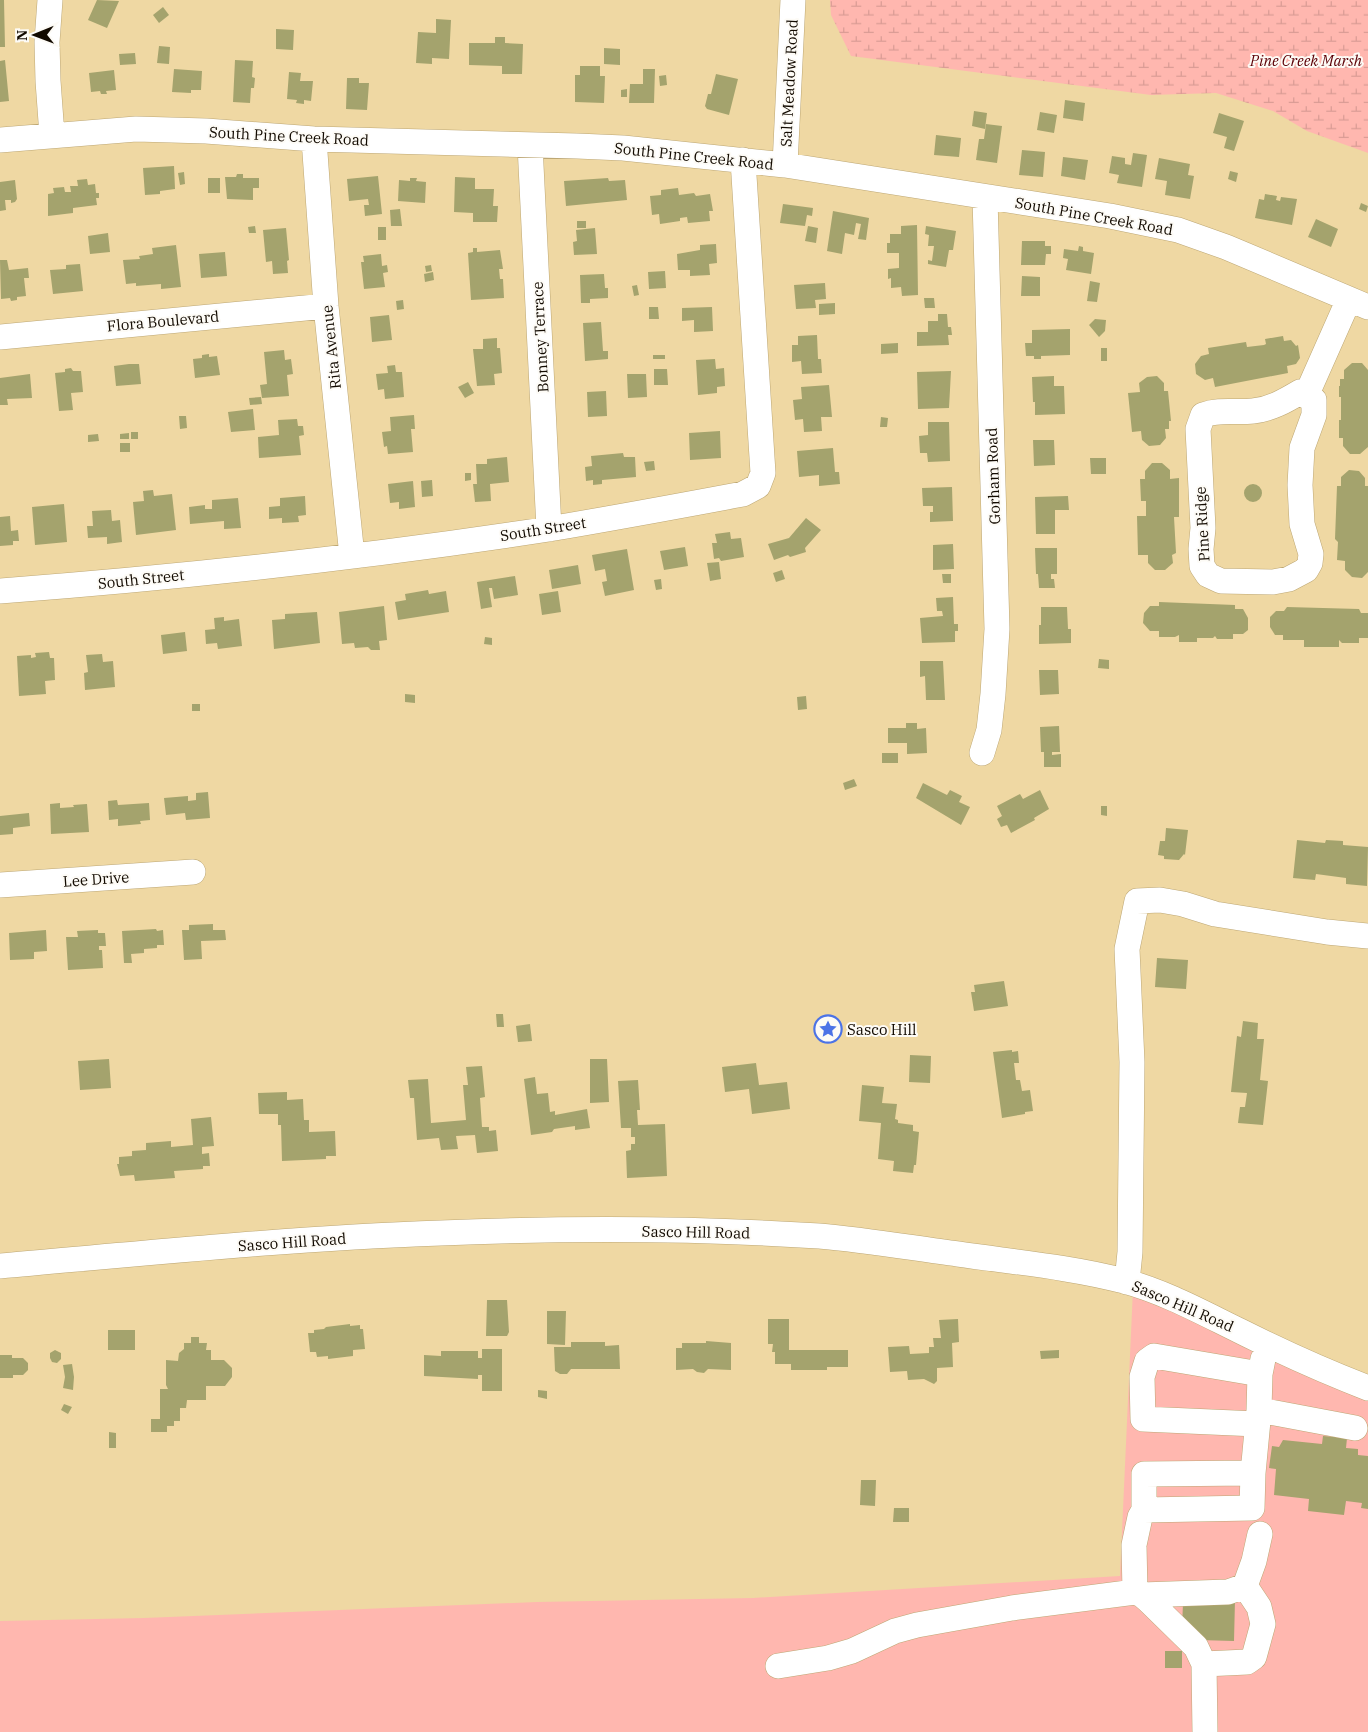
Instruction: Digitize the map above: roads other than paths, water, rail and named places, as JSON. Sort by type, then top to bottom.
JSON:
[{"type":"street","points":[[50,0],[47,61],[52,135]]},
{"type":"street","name":"Salt Meadow Road","points":[[785,165],[793,0]]},
{"type":"street","name":"South Pine Creek Road","points":[[0,140],[136,129],[206,131],[314,139],[623,148],[785,165],[985,198],[1110,216],[1178,230],[1226,247],[1359,303]]},
{"type":"street","name":"Rita Avenue","points":[[314,139],[326,306],[352,556]]},
{"type":"street","name":"Bonney Terrace","points":[[530,145],[549,529]]},
{"type":"street","name":"South Street","points":[[0,591],[124,582],[352,556],[549,529],[743,494],[758,486],[763,474],[743,160]]},
{"type":"street","name":"Gorham Road","points":[[982,753],[989,730],[997,630],[985,198]]},
{"type":"street","points":[[1306,396],[1359,303]]},
{"type":"street","name":"Flora Boulevard","points":[[0,337],[326,306]]},
{"type":"street","name":"Pine Ridge","points":[[1300,392],[1306,396],[1314,400],[1314,415],[1302,448],[1300,484],[1302,524],[1311,554],[1310,563],[1306,570],[1289,579],[1273,582],[1221,581],[1208,575],[1202,566],[1201,549],[1203,528],[1198,429],[1203,415],[1215,411],[1255,411],[1279,404],[1300,392]]},
{"type":"street","name":"Lee Drive","points":[[0,885],[193,872]]},
{"type":"street","points":[[1126,1282],[1130,1252],[1132,1062],[1127,949],[1138,901],[1160,900],[1183,904],[1215,914],[1327,932],[1368,936]]},
{"type":"street","name":"Sasco Hill Road","points":[[0,1266],[272,1243],[405,1235],[595,1230],[728,1232],[830,1238],[906,1246],[1001,1260],[1095,1274],[1126,1282],[1158,1292],[1266,1344],[1366,1388]]},
{"type":"street","points":[[1144,1510],[1252,1508],[1260,1374],[1266,1344]]},
{"type":"street","points":[[1260,1374],[1154,1356],[1147,1361],[1142,1377],[1143,1419],[1258,1417],[1362,1429],[1366,1388]]},
{"type":"street","points":[[1205,1732],[1204,1664],[1196,1647],[1139,1594],[1134,1545],[1140,1517],[1144,1510],[1144,1474],[1253,1473]]},
{"type":"street","points":[[1245,1586],[1254,1561],[1260,1534]]},
{"type":"street","points":[[778,1666],[828,1658],[852,1651],[895,1631],[918,1625],[1012,1608],[1139,1594],[1228,1592],[1245,1586]]},
{"type":"street","points":[[1204,1664],[1247,1662],[1254,1657],[1263,1624],[1259,1607],[1245,1586]]},
{"type":"place","name":"Sasco Hill","points":[[828,1029]]},
{"type":"park label","name":"Pine Creek Marsh","points":[[1306,60]]}]
